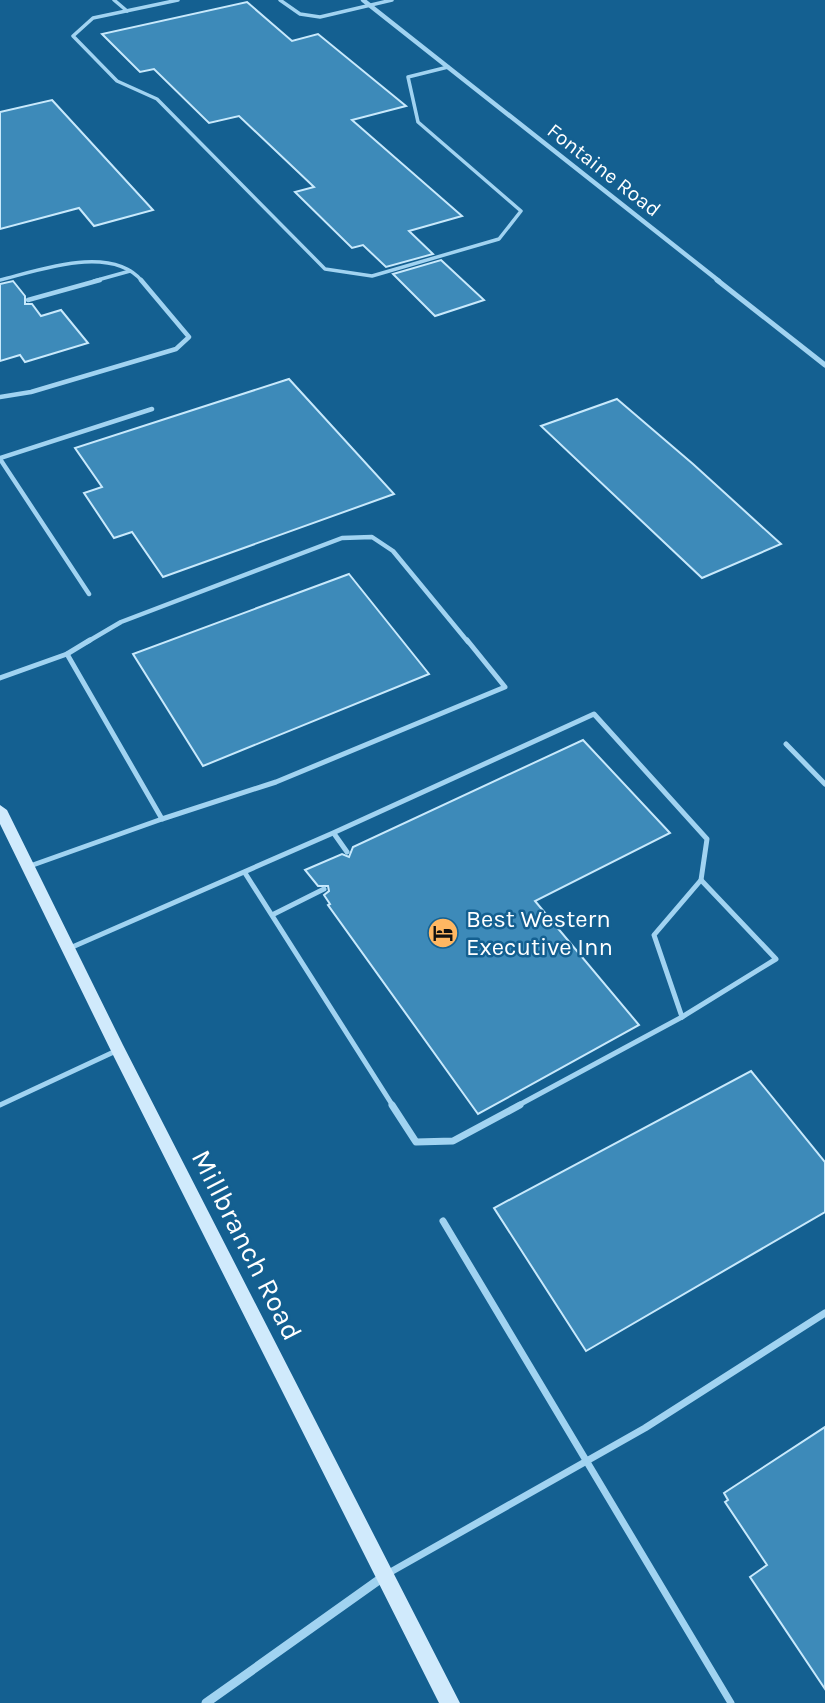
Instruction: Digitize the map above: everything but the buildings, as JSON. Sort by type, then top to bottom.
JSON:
[{"type":"main road","name":"Millbranch Road","points":[[0,810],[118,1050],[387,1574],[450,1703]]},
{"type":"street","name":"Fontaine Road","points":[[363,0],[825,365]]},
{"type":"street","points":[[206,1703],[387,1574]]},
{"type":"lane","points":[[114,0],[127,11]]},
{"type":"lane","points":[[178,0],[93,18],[74,36],[117,80],[157,99],[325,269],[372,276],[499,239],[521,211],[418,122],[408,77],[447,67]]},
{"type":"lane","points":[[280,0],[300,14],[320,16],[391,0]]},
{"type":"lane","points":[[0,280],[81,260],[133,270],[188,331],[189,337],[176,349],[31,392],[0,397]]},
{"type":"lane","points":[[28,300],[133,270]]},
{"type":"lane","points":[[89,594],[0,459],[152,409]]},
{"type":"lane","points":[[0,678],[67,654],[121,622],[260,569],[342,538],[372,537],[393,551],[505,687],[276,782],[28,867]]},
{"type":"lane","points":[[67,654],[162,819]]},
{"type":"lane","points":[[68,949],[335,835],[594,714],[707,839],[701,880],[654,935],[682,1017]]},
{"type":"lane","points":[[786,744],[825,784]]},
{"type":"lane","points":[[335,835],[347,852]]},
{"type":"lane","points":[[245,873],[274,914],[416,1142],[453,1141],[682,1017],[776,960],[701,880]]},
{"type":"lane","points":[[274,914],[324,889]]},
{"type":"lane","points":[[0,1105],[118,1050]]},
{"type":"lane","points":[[443,1222],[731,1703]]},
{"type":"lane","points":[[387,1574],[586,1462],[825,1313]]},
{"type":"place","name":"Best Western Executive Inn","points":[[443,933]]}]
